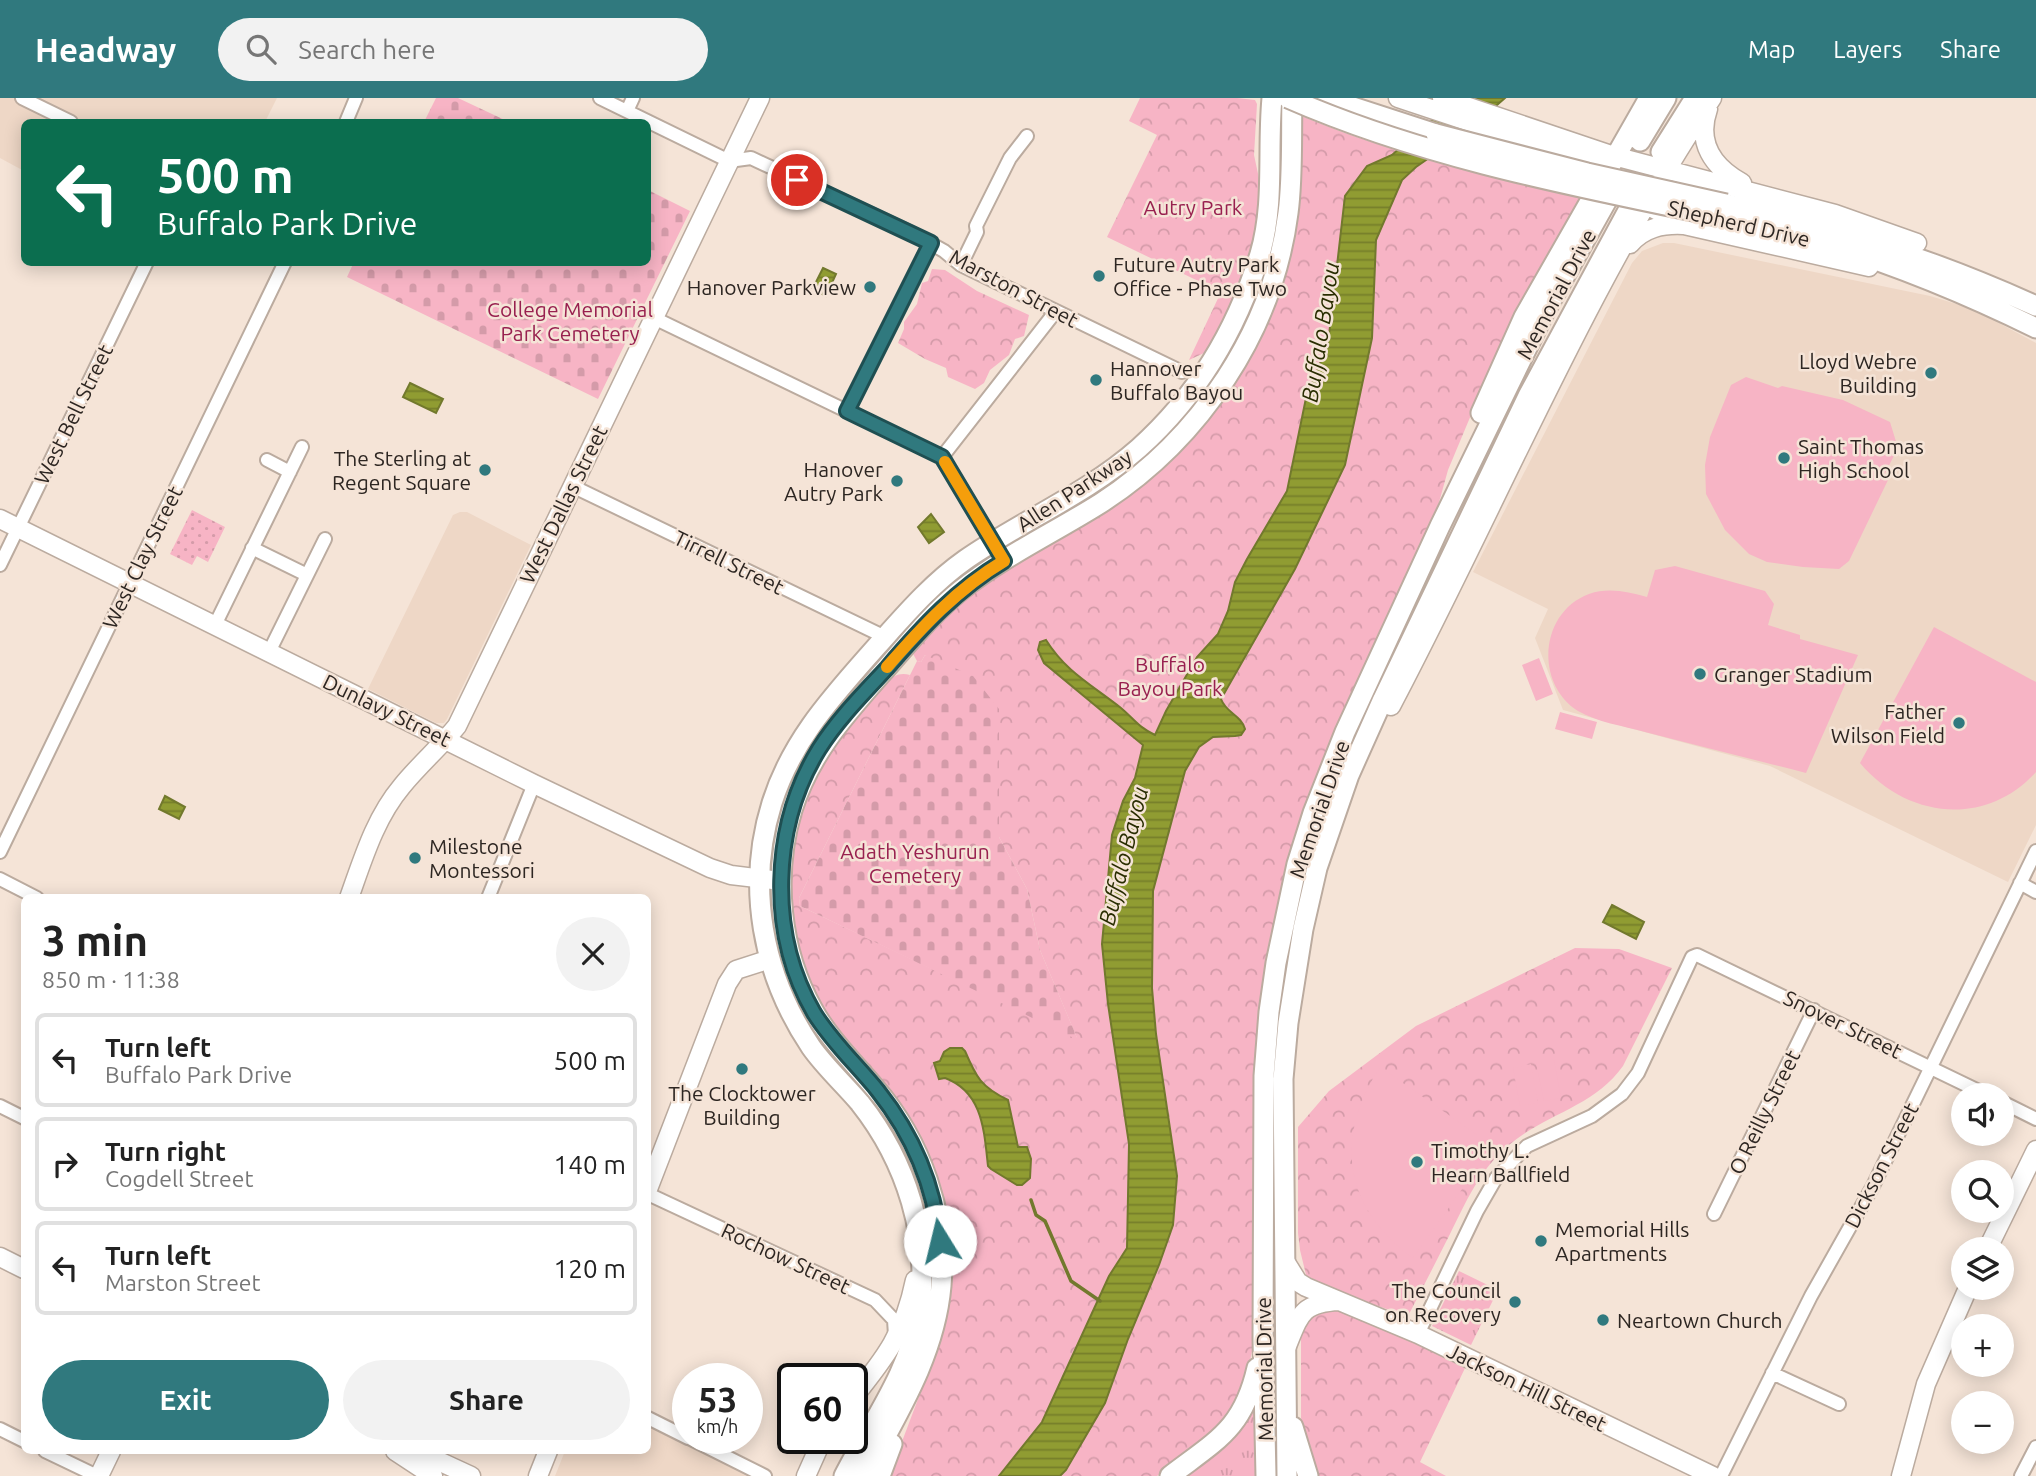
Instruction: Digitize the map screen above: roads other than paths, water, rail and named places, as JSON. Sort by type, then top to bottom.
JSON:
[{"type":"main road","points":[[1325,98],[1434,142]]},
{"type":"main road","points":[[1440,526],[1446,498],[1524,317],[1649,98]]},
{"type":"main road","points":[[1640,141],[1666,98]]},
{"type":"main road","points":[[1664,161],[1695,98]]},
{"type":"main road","points":[[1278,100],[1339,119],[1434,142]]},
{"type":"main road","name":"Allen Parkway","points":[[844,1476],[901,1372],[914,1336],[922,1285],[920,1253],[913,1209],[902,1175],[877,1126],[813,1049],[779,987],[762,933],[758,880],[764,832],[785,767],[800,739],[820,711],[924,594],[947,574],[1112,469],[1135,451],[1178,408],[1207,369],[1240,308],[1263,243],[1278,100]]},
{"type":"main road","name":"Allen Parkway","points":[[864,1476],[927,1351],[941,1286],[941,1255],[933,1196],[913,1144],[895,1115],[819,1020],[800,981],[785,928],[781,881],[785,840],[792,809],[804,778],[836,724],[938,610],[961,590],[1004,561],[1127,485],[1176,441],[1227,377],[1256,324],[1269,291],[1281,251],[1289,208],[1278,100]]},
{"type":"main road","name":"Shepherd Drive","points":[[1434,142],[1587,173],[1722,210],[1833,231],[1940,276],[2034,306]]},
{"type":"main road","name":"Memorial Drive","points":[[1266,1476],[1263,1339],[1264,1076],[1269,1012],[1284,918],[1297,864],[1328,773],[1440,526],[1544,313],[1607,200]]},
{"type":"main road","name":"Memorial Drive","points":[[1287,1476],[1283,1079],[1288,1023],[1306,917],[1318,868],[1341,797],[1382,699],[1528,396],[1639,205]]},
{"type":"main road","points":[[1917,243],[1940,276]]},
{"type":"main road","points":[[1869,267],[1940,276]]},
{"type":"main road","name":"Shepherd Drive","points":[[1940,276],[2036,328]]},
{"type":"main road","points":[[2012,316],[2023,308],[2034,306]]},
{"type":"main road","points":[[836,724],[856,685],[883,655],[885,637]]},
{"type":"main road","points":[[1341,797],[1391,706]]},
{"type":"main road","points":[[841,1083],[859,1069]]},
{"type":"main road","points":[[1170,1476],[1224,1434],[1240,1415],[1253,1385],[1263,1339]]},
{"type":"main road","points":[[880,1476],[927,1351]]},
{"type":"main road","points":[[1286,1404],[1308,1476]]},
{"type":"street","points":[[22,98],[65,119]]},
{"type":"street","points":[[347,119],[356,98]]},
{"type":"street","points":[[600,98],[643,119]]},
{"type":"street","points":[[627,111],[634,98]]},
{"type":"street","name":"West Dallas Street","points":[[350,894],[372,836],[387,806],[402,785],[457,726],[760,98]]},
{"type":"street","points":[[1398,98],[1561,145]]},
{"type":"street","points":[[1442,98],[1610,164],[1664,161],[1835,214],[1917,243]]},
{"type":"street","points":[[1391,706],[1443,608],[1565,354],[1616,260],[1639,205],[1664,161],[1713,98]]},
{"type":"street","points":[[1713,98],[1706,116],[1704,134],[1714,162],[1725,174],[1764,194]]},
{"type":"street","points":[[651,123],[729,161]]},
{"type":"street","points":[[961,265],[976,232],[976,226],[1010,158],[1027,136]]},
{"type":"street","name":"Marston Street","points":[[729,161],[751,158],[931,243],[961,265],[1182,372]]},
{"type":"street","points":[[1636,163],[1647,179],[1648,190],[1639,205]]},
{"type":"street","points":[[1610,164],[1639,205],[1684,225],[1869,267]]},
{"type":"street","points":[[1616,260],[1636,237],[1648,230],[1667,225],[1684,225]]},
{"type":"street","points":[[847,411],[931,243]]},
{"type":"street","name":"West Bell Street","points":[[0,565],[145,266]]},
{"type":"street","name":"West Clay Street","points":[[0,852],[283,266]]},
{"type":"street","points":[[942,457],[1056,311]]},
{"type":"street","points":[[654,318],[942,457],[1004,561]]},
{"type":"street","points":[[1178,408],[1184,388],[1182,372],[1207,369]]},
{"type":"street","points":[[215,625],[302,447]]},
{"type":"street","points":[[267,460],[290,472]]},
{"type":"street","name":"Tirrell Street","points":[[572,486],[885,637]]},
{"type":"street","name":"Dunlavy Street","points":[[0,519],[534,784],[710,868],[758,880],[781,881]]},
{"type":"street","points":[[269,652],[325,539]]},
{"type":"street","points":[[253,548],[307,575]]},
{"type":"street","points":[[490,894],[534,784]]},
{"type":"street","name":"Dickson Street","points":[[1721,1476],[1811,1296],[1873,1186],[2036,851]]},
{"type":"street","points":[[0,879],[29,894]]},
{"type":"street","points":[[2020,883],[2036,892]]},
{"type":"street","name":"Snover Street","points":[[1418,1334],[1477,1211],[1496,1178],[1527,1146],[1592,1116],[1622,1094],[1638,1073],[1692,957],[1697,955],[1964,1083]]},
{"type":"street","points":[[651,1184],[727,984],[736,970],[770,959]]},
{"type":"street","name":"O Reilly Street","points":[[1714,1214],[1814,1010]]},
{"type":"street","points":[[0,1106],[21,1116]]},
{"type":"street","points":[[2014,1108],[2036,1119]]},
{"type":"street","points":[[1993,1237],[2036,1150]]},
{"type":"street","name":"Rochow Street","points":[[651,1193],[875,1300],[890,1315],[895,1325],[893,1345]]},
{"type":"street","points":[[868,1378],[893,1345],[907,1314],[920,1253]]},
{"type":"street","points":[[0,1257],[21,1268]]},
{"type":"street","name":"Jackson Hill Street","points":[[1285,1261],[1298,1282],[1418,1334],[1713,1476]]},
{"type":"street","points":[[1901,1476],[1926,1384],[1963,1300]]},
{"type":"street","points":[[1287,1346],[1299,1317],[1307,1308],[1321,1302],[1339,1301]]},
{"type":"street","points":[[1772,1373],[1839,1404]]},
{"type":"street","points":[[651,1420],[672,1430]]},
{"type":"street","points":[[0,1429],[21,1440]]},
{"type":"street","points":[[2021,1476],[2036,1447]]},
{"type":"street","points":[[52,1454],[103,1475],[110,1454]]},
{"type":"street","points":[[400,1454],[433,1476]]},
{"type":"street","points":[[420,1454],[471,1476]]},
{"type":"street","points":[[538,1476],[547,1454]]},
{"type":"street","points":[[720,1454],[765,1476]]},
{"type":"street","points":[[806,1476],[816,1454]]},
{"type":"water","name":"Buffalo Bayou","points":[[1457,98],[1505,98],[1465,133],[1402,180],[1376,240],[1372,338],[1345,465],[1295,569],[1221,699],[1245,729],[1241,735],[1213,737],[1199,747],[1185,771],[1153,891],[1152,988],[1177,1176],[1173,1225],[1105,1403],[1066,1470],[1060,1476],[999,1476],[1042,1422],[1109,1276],[1127,1248],[1129,1144],[1102,944],[1112,835],[1123,801],[1135,778],[1143,745],[1044,663],[1038,650],[1040,642],[1046,640],[1071,670],[1155,735],[1197,657],[1218,634],[1228,611],[1235,582],[1287,491],[1306,398],[1328,344],[1345,196],[1367,166],[1392,155]]},
{"type":"water","points":[[823,268],[836,274],[826,296],[822,294],[823,290],[813,288]]},
{"type":"water","points":[[410,383],[443,399],[436,413],[403,397]]},
{"type":"water","points":[[931,514],[944,532],[929,543],[918,527]]},
{"type":"water","points":[[165,796],[185,807],[179,819],[159,809]]},
{"type":"water","points":[[1612,905],[1644,922],[1636,939],[1603,922]]},
{"type":"water","points":[[950,1048],[962,1048],[980,1080],[991,1091],[1008,1100],[1018,1147],[1027,1147],[1031,1159],[1030,1178],[1022,1185],[1017,1185],[988,1166],[983,1126],[974,1103],[958,1084],[945,1078],[939,1079],[934,1063],[940,1061],[944,1052]]},
{"type":"waterway","points":[[1031,1200],[1036,1215],[1045,1221],[1071,1281],[1100,1301]]},
{"type":"tunnel","points":[[1610,195],[1640,141]]},
{"type":"place","name":"Future Autry Park Office - Phase Two","points":[[1099,276]]},
{"type":"place","name":"Hanover Parkview","points":[[870,287]]},
{"type":"place","name":"Lloyd Webre Building","points":[[1931,373]]},
{"type":"place","name":"Hannover Buffalo Bayou","points":[[1096,380]]},
{"type":"place","name":"Saint Thomas High School","points":[[1784,458]]},
{"type":"place","name":"The Sterling at Regent Square","points":[[485,470]]},
{"type":"place","name":"Hanover Autry Park","points":[[897,481]]},
{"type":"place","name":"Granger Stadium","points":[[1700,674]]},
{"type":"place","name":"Father Wilson Field","points":[[1959,723]]},
{"type":"place","name":"Milestone Montessori","points":[[415,858]]},
{"type":"place","name":"The Clocktower Building","points":[[742,1069]]},
{"type":"place","name":"Timothy L. Hearn Ballfield","points":[[1417,1162]]},
{"type":"place","name":"Memorial Hills Apartments","points":[[1541,1241]]},
{"type":"place","name":"The Council on Recovery","points":[[1515,1302]]},
{"type":"place","name":"Neartown Church","points":[[1603,1320]]},
{"type":"park label","name":"Autry Park","points":[[1193,207]]},
{"type":"park label","name":"College Memorial Park Cemetery","points":[[570,321]]},
{"type":"park label","name":"Buffalo Bayou Park","points":[[1170,676]]},
{"type":"park label","name":"Adath Yeshurun Cemetery","points":[[915,863]]}]
